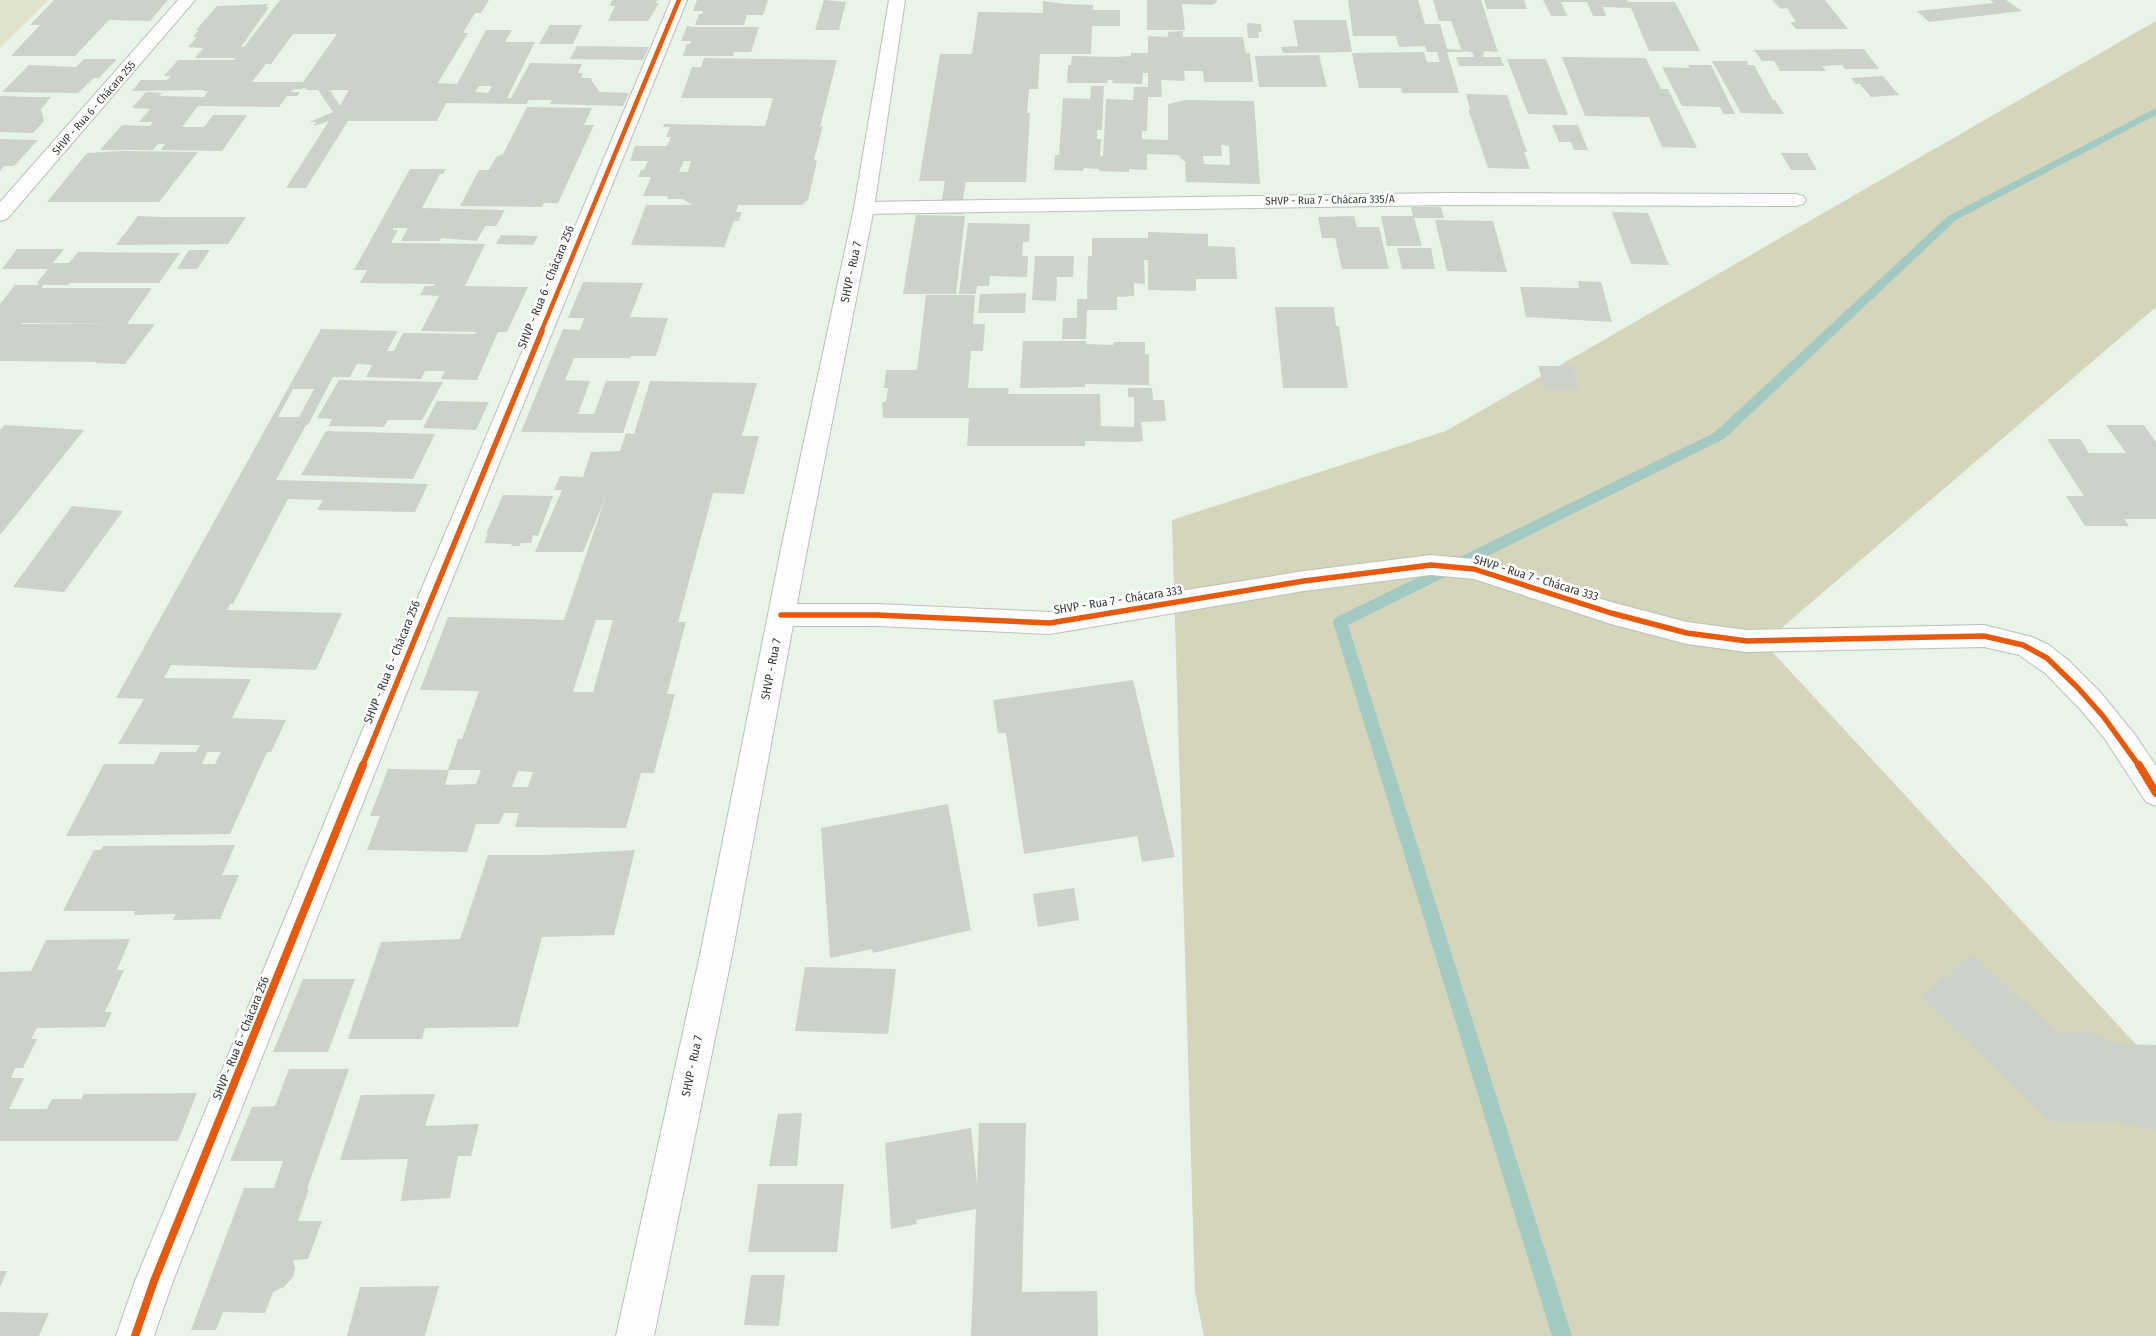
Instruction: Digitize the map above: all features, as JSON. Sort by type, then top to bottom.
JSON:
[{"type":"street","name":"SHVP - Rua 6 - Chácara 255","points":[[0,215],[186,0]]},
{"type":"street","name":"SHVP - Rua 6 - Chácara 256","points":[[135,1336],[162,1263],[408,654],[679,0]]},
{"type":"street","name":"SHVP - Rua 7","points":[[635,1336],[716,955],[781,615],[864,208],[897,0]]},
{"type":"street","name":"SHVP - Rua 7 - Chácara 335/A","points":[[864,208],[1341,200],[1654,198],[1796,200]]},
{"type":"street","name":"SHVP - Rua 7 - Chácara 333","points":[[781,615],[877,615],[1050,623],[1314,580],[1431,565],[1474,569],[1611,613],[1687,633],[1746,641],[1984,636],[2016,642],[2036,651],[2050,661],[2099,709],[2156,793]]},
{"type":"green space","points":[[0,0],[49,0],[0,48]]},
{"type":"green space","points":[[2156,21],[2156,307],[1764,643],[2156,1066],[2156,1336],[1204,1336],[1195,1292],[1172,520],[1446,431]]},
{"type":"building","points":[[54,0],[168,0],[150,21],[109,20],[75,56],[11,56],[40,25],[30,25]]},
{"type":"building","points":[[280,0],[489,0],[481,13],[475,13],[463,33],[468,33],[438,83],[457,84],[486,30],[512,30],[505,42],[535,42],[507,98],[511,98],[530,63],[582,64],[578,73],[583,73],[581,78],[592,78],[591,80],[600,92],[629,93],[623,106],[550,104],[552,100],[529,100],[526,104],[446,103],[437,121],[348,121],[306,188],[286,188],[329,121],[314,126],[316,122],[309,122],[333,112],[318,90],[305,90],[307,88],[293,90],[291,92],[300,92],[297,96],[287,96],[279,107],[198,106],[182,127],[204,127],[213,115],[247,115],[222,151],[161,150],[165,144],[158,144],[153,150],[100,150],[122,125],[150,126],[153,122],[139,122],[150,109],[132,108],[146,92],[162,93],[159,96],[204,97],[208,91],[132,91],[141,80],[167,80],[171,76],[164,76],[178,60],[234,60],[235,58],[195,58],[203,48],[188,47],[197,37],[193,37],[199,30],[196,30],[217,6],[268,4],[266,7],[269,7],[241,47],[244,47]],"holes":[[[293,34],[337,34],[303,82],[252,82],[266,64],[271,64]],[[479,86],[492,86],[488,93],[475,92]],[[330,90],[349,90],[340,106]]]},
{"type":"building","points":[[612,0],[657,0],[656,3],[659,3],[648,21],[608,21],[615,6],[610,6]]},
{"type":"building","points":[[697,0],[768,0],[763,15],[747,15],[744,25],[695,25],[699,14],[702,14],[703,11],[693,11]]},
{"type":"building","points":[[824,0],[846,2],[839,30],[815,30]]},
{"type":"building","points":[[1147,0],[1217,0],[1217,2],[1212,5],[1182,4],[1185,30],[1147,30]]},
{"type":"building","points":[[1348,0],[1418,0],[1425,24],[1440,24],[1447,49],[1462,50],[1463,52],[1447,52],[1459,93],[1402,93],[1401,88],[1359,88],[1352,53],[1424,52],[1427,62],[1440,62],[1437,52],[1427,52],[1425,46],[1399,47],[1396,36],[1353,36]]},
{"type":"building","points":[[1433,0],[1481,0],[1498,52],[1484,51],[1483,57],[1500,57],[1504,66],[1459,66],[1456,57],[1474,57],[1472,52],[1462,51],[1451,21],[1439,21]]},
{"type":"building","points":[[1484,0],[1524,0],[1527,9],[1487,9]]},
{"type":"building","points":[[1543,0],[1675,2],[1700,51],[1649,51],[1631,8],[1603,7],[1606,16],[1593,16],[1587,2],[1561,2],[1567,16],[1551,16]]},
{"type":"building","points":[[1772,0],[1825,0],[1848,29],[1796,29],[1790,22],[1796,22],[1787,8],[1781,9]]},
{"type":"building","points":[[1990,0],[2006,0],[2022,11],[1929,22],[1917,11],[1994,3]]},
{"type":"building","points":[[1043,1],[1093,5],[1093,10],[1120,10],[1120,26],[1092,26],[1091,54],[1040,54],[1038,89],[1029,89],[1027,113],[1030,113],[1026,182],[966,182],[962,204],[966,204],[964,214],[926,213],[927,207],[942,199],[945,181],[919,181],[940,54],[972,54],[978,12],[1043,13]]},
{"type":"building","points":[[1293,20],[1346,20],[1352,52],[1283,53],[1281,47],[1298,46]]},
{"type":"building","points":[[1247,23],[1261,24],[1262,32],[1258,32],[1259,38],[1248,38]]},
{"type":"building","points":[[550,25],[582,25],[573,44],[539,44]]},
{"type":"building","points":[[687,26],[759,27],[751,52],[734,52],[733,56],[683,56],[687,44],[690,44],[691,41],[681,41]]},
{"type":"building","points":[[1183,31],[1183,37],[1243,37],[1246,53],[1250,53],[1253,82],[1204,82],[1203,71],[1184,71],[1185,81],[1161,80],[1162,97],[1148,97],[1147,131],[1142,131],[1142,139],[1168,140],[1168,104],[1185,100],[1254,101],[1260,184],[1186,182],[1185,164],[1187,164],[1178,155],[1147,154],[1147,170],[1129,169],[1129,172],[1099,171],[1099,169],[1084,168],[1083,171],[1054,170],[1055,155],[1059,155],[1063,98],[1090,99],[1091,86],[1104,86],[1102,130],[1097,130],[1097,139],[1101,139],[1100,156],[1103,156],[1106,99],[1133,100],[1134,87],[1148,87],[1148,73],[1143,73],[1142,84],[1112,83],[1113,80],[1108,80],[1107,83],[1067,83],[1068,65],[1071,65],[1072,56],[1116,57],[1131,56],[1131,53],[1148,53],[1148,36],[1168,37],[1168,32]],"holes":[[[1221,145],[1229,146],[1230,165],[1204,164],[1203,156],[1222,156]]]},
{"type":"building","points":[[577,46],[649,47],[643,60],[570,59]]},
{"type":"building","points":[[1864,49],[1879,69],[1845,69],[1842,65],[1822,66],[1826,71],[1780,71],[1774,61],[1762,61],[1754,50]]},
{"type":"building","points":[[1319,55],[1327,87],[1259,87],[1255,56]]},
{"type":"building","points":[[1562,57],[1646,58],[1661,89],[1668,89],[1697,148],[1662,147],[1649,117],[1585,116]]},
{"type":"building","points":[[704,58],[837,60],[820,127],[823,126],[814,159],[817,161],[808,200],[802,205],[738,205],[736,212],[741,212],[739,221],[734,221],[724,247],[631,245],[646,205],[692,205],[683,199],[667,199],[668,196],[643,196],[651,177],[638,177],[648,161],[630,161],[635,146],[667,146],[671,137],[666,137],[670,127],[663,127],[664,124],[765,126],[773,98],[681,98],[692,67],[701,67]],"holes":[[[684,161],[691,161],[688,172],[679,172]]]},
{"type":"building","points":[[84,59],[117,59],[99,78],[94,78],[78,93],[2,92],[29,65],[76,67]]},
{"type":"building","points":[[1507,59],[1546,59],[1568,115],[1528,114]]},
{"type":"building","points":[[1712,61],[1747,61],[1748,65],[1754,65],[1773,100],[1775,100],[1784,114],[1741,113]]},
{"type":"building","points":[[1688,65],[1711,65],[1735,114],[1723,114],[1720,107],[1682,106],[1662,67],[1690,68]]},
{"type":"building","points":[[1883,76],[1899,95],[1871,97],[1860,84],[1856,84],[1851,78]]},
{"type":"building","points":[[1466,94],[1507,95],[1527,152],[1524,152],[1530,169],[1488,168],[1468,109],[1470,109]]},
{"type":"building","points":[[0,96],[51,97],[41,109],[44,121],[33,133],[0,132]]},
{"type":"building","points":[[527,107],[592,108],[584,125],[594,125],[558,203],[544,203],[542,207],[460,206],[479,170],[489,170],[496,157],[503,154]]},
{"type":"building","points":[[1552,125],[1578,125],[1588,150],[1574,150],[1571,142],[1559,142]]},
{"type":"building","points":[[0,139],[38,140],[14,166],[4,166],[0,171]]},
{"type":"building","points":[[122,151],[198,152],[159,202],[47,202],[87,153]]},
{"type":"building","points":[[1781,153],[1807,153],[1817,170],[1791,170]]},
{"type":"building","points":[[410,169],[446,169],[443,174],[440,174],[422,208],[505,210],[496,226],[485,226],[477,241],[441,238],[440,241],[401,241],[408,228],[393,228],[393,230],[398,230],[391,243],[485,244],[465,286],[528,287],[507,332],[498,332],[477,380],[441,379],[445,371],[425,371],[421,379],[366,377],[372,365],[357,364],[350,377],[333,377],[308,425],[306,425],[276,480],[428,484],[415,512],[317,510],[323,500],[288,499],[233,604],[230,604],[227,610],[342,613],[316,670],[171,665],[164,678],[251,679],[232,718],[286,720],[271,752],[267,752],[230,834],[66,836],[104,764],[154,764],[160,752],[196,752],[200,745],[118,744],[144,699],[116,698],[321,329],[398,331],[387,351],[394,351],[403,333],[475,334],[476,332],[421,331],[439,296],[420,295],[425,286],[434,286],[435,284],[360,283],[367,270],[354,270]],"holes":[[[293,389],[314,389],[299,417],[278,417]],[[207,752],[221,752],[215,764],[202,764]]]},
{"type":"building","points":[[1411,207],[1441,207],[1444,218],[1414,218],[1422,246],[1387,246],[1381,216],[1413,216]]},
{"type":"building","points":[[1612,212],[1648,213],[1669,265],[1631,264]]},
{"type":"building","points":[[916,215],[965,216],[956,294],[903,294]]},
{"type":"building","points":[[138,216],[246,217],[228,244],[116,245]]},
{"type":"building","points":[[1354,216],[1357,227],[1379,227],[1389,269],[1342,269],[1335,238],[1322,238],[1318,217]]},
{"type":"building","points":[[1435,220],[1493,221],[1507,272],[1447,271]]},
{"type":"building","points":[[968,223],[1030,224],[1029,242],[1023,242],[1022,256],[1028,256],[1027,277],[990,276],[989,286],[977,286],[976,294],[959,294]]},
{"type":"building","points":[[1148,232],[1208,234],[1208,246],[1235,247],[1237,279],[1196,279],[1196,291],[1148,290],[1148,260],[1144,260],[1145,284],[1134,283],[1134,296],[1117,297],[1117,310],[1087,310],[1086,339],[1062,339],[1063,318],[1077,318],[1077,299],[1087,299],[1088,256],[1092,256],[1092,238],[1148,238]]},
{"type":"building","points":[[501,235],[538,236],[533,245],[496,244]]},
{"type":"building","points":[[1397,248],[1431,248],[1435,269],[1402,269]]},
{"type":"building","points":[[17,249],[64,249],[53,263],[69,263],[78,252],[180,253],[159,283],[70,283],[68,285],[43,285],[42,288],[152,288],[127,324],[155,324],[125,364],[0,361],[0,304],[15,285],[38,285],[39,283],[37,283],[48,269],[2,269]],"holes":[[[22,323],[124,324],[21,324]]]},
{"type":"building","points":[[189,250],[210,250],[197,269],[177,269]]},
{"type":"building","points":[[1035,256],[1074,256],[1073,277],[1057,277],[1056,301],[1032,300]]},
{"type":"building","points":[[1578,281],[1601,282],[1612,322],[1526,317],[1520,287],[1579,288]]},
{"type":"building","points":[[583,282],[643,283],[630,317],[668,318],[656,356],[574,358],[565,380],[590,381],[578,414],[594,414],[606,381],[640,381],[623,433],[521,432],[563,329],[580,330],[584,318],[568,318]]},
{"type":"building","points":[[1026,293],[1025,313],[978,313],[980,294]]},
{"type":"building","points":[[926,295],[975,295],[973,324],[985,324],[983,351],[971,351],[968,388],[1009,388],[1008,394],[1100,394],[1101,426],[1134,427],[1134,397],[1128,397],[1128,388],[1152,388],[1153,400],[1164,400],[1166,421],[1141,422],[1143,441],[1136,442],[1085,441],[1085,446],[967,446],[969,418],[883,418],[882,402],[886,402],[888,388],[884,388],[886,370],[917,370]]},
{"type":"building","points":[[1275,307],[1334,307],[1336,326],[1339,326],[1348,388],[1283,388]]},
{"type":"building","points":[[1023,341],[1086,341],[1086,344],[1113,345],[1114,342],[1145,342],[1145,354],[1149,354],[1149,385],[1085,384],[1085,387],[1020,388]]},
{"type":"building","points":[[1538,366],[1573,366],[1579,390],[1545,390]]},
{"type":"building","points":[[339,380],[443,382],[422,420],[388,420],[384,427],[329,426],[332,419],[317,418]]},
{"type":"building","points":[[650,381],[757,383],[742,436],[759,436],[744,494],[713,493],[678,622],[686,622],[667,694],[675,694],[654,773],[641,773],[626,828],[515,827],[519,813],[504,813],[499,824],[476,824],[467,852],[367,850],[380,816],[370,816],[388,769],[448,770],[458,739],[462,739],[479,691],[420,690],[448,617],[564,620],[605,499],[583,552],[535,552],[562,490],[554,490],[560,476],[583,477],[591,452],[620,451],[626,433],[634,434]],"holes":[[[596,620],[613,620],[593,692],[573,692]],[[449,770],[481,770],[476,784],[445,785]],[[518,771],[533,772],[528,787],[512,787]]]},
{"type":"building","points":[[437,401],[489,402],[476,430],[423,428]]},
{"type":"building","points":[[5,425],[84,430],[0,535],[0,430]]},
{"type":"building","points":[[2106,425],[2144,425],[2156,442],[2156,519],[2124,519],[2129,526],[2085,526],[2066,496],[2084,496],[2047,439],[2080,439],[2089,453],[2126,453]]},
{"type":"building","points":[[326,431],[435,434],[413,479],[301,475]]},
{"type":"building","points":[[503,495],[553,496],[538,536],[533,535],[531,543],[511,546],[512,544],[484,543]]},
{"type":"building","points":[[72,506],[123,511],[64,592],[13,587]]},
{"type":"building","points":[[1133,680],[1175,857],[1142,862],[1137,836],[1024,854],[1006,733],[998,733],[993,700]]},
{"type":"building","points":[[948,804],[971,930],[873,953],[872,949],[830,958],[821,828]]},
{"type":"building","points":[[235,845],[222,875],[239,875],[220,919],[173,920],[176,914],[134,915],[135,911],[63,911],[94,850],[101,850],[103,846]]},
{"type":"building","points":[[635,850],[614,935],[542,937],[518,1027],[425,1028],[422,1039],[348,1039],[381,942],[460,939],[488,855],[544,855]]},
{"type":"building","points":[[1074,888],[1079,920],[1038,927],[1033,894]]},
{"type":"building","points":[[130,939],[117,970],[124,970],[105,1012],[112,1012],[105,1027],[37,1028],[31,1039],[37,1039],[23,1068],[15,1068],[11,1078],[24,1078],[9,1109],[47,1109],[52,1099],[81,1099],[84,1094],[197,1093],[178,1141],[0,1141],[0,972],[31,971],[46,940]]},
{"type":"building","points":[[1972,954],[2057,1032],[2089,1032],[2117,1044],[2156,1045],[2156,1130],[2150,1130],[2148,1127],[2139,1128],[2137,1124],[2125,1125],[2124,1122],[2051,1122],[1921,997]]},
{"type":"building","points":[[805,967],[896,969],[888,1034],[795,1031]]},
{"type":"building","points":[[303,979],[355,979],[328,1052],[273,1052]]},
{"type":"building","points":[[289,1069],[349,1069],[307,1189],[309,1189],[298,1221],[322,1221],[308,1259],[293,1260],[295,1269],[293,1277],[284,1287],[273,1292],[265,1313],[223,1312],[216,1330],[191,1330],[244,1188],[274,1188],[283,1161],[230,1161],[252,1107],[275,1106]]},
{"type":"building","points":[[435,1094],[425,1126],[479,1124],[471,1156],[458,1156],[450,1198],[401,1201],[408,1159],[340,1160],[361,1095]]},
{"type":"building","points":[[802,1113],[797,1166],[769,1166],[778,1114]]},
{"type":"building","points":[[979,1123],[1026,1123],[1022,1292],[1097,1291],[1098,1336],[971,1336],[976,1209],[916,1220],[917,1224],[891,1229],[885,1143],[971,1128],[977,1184]]},
{"type":"building","points":[[758,1184],[844,1184],[837,1252],[748,1252]]},
{"type":"building","points":[[0,1271],[7,1271],[0,1287]]},
{"type":"building","points":[[751,1275],[785,1275],[779,1326],[744,1325]]},
{"type":"building","points":[[439,1286],[425,1336],[347,1336],[360,1287]]},
{"type":"building","points":[[0,1312],[49,1313],[39,1336],[0,1336]]},
{"type":"waterway","points":[[1562,1336],[1340,622],[1719,436],[1952,218],[2156,111]]},
{"type":"cycle path","points":[[135,1336],[154,1281],[408,654],[679,0]]},
{"type":"cycle path","points":[[781,615],[877,615],[1050,623],[1304,581],[1431,565],[1474,569],[1611,613],[1687,633],[1747,641],[1984,636],[2023,645],[2047,658],[2091,702],[2126,745],[2156,793]]}]
